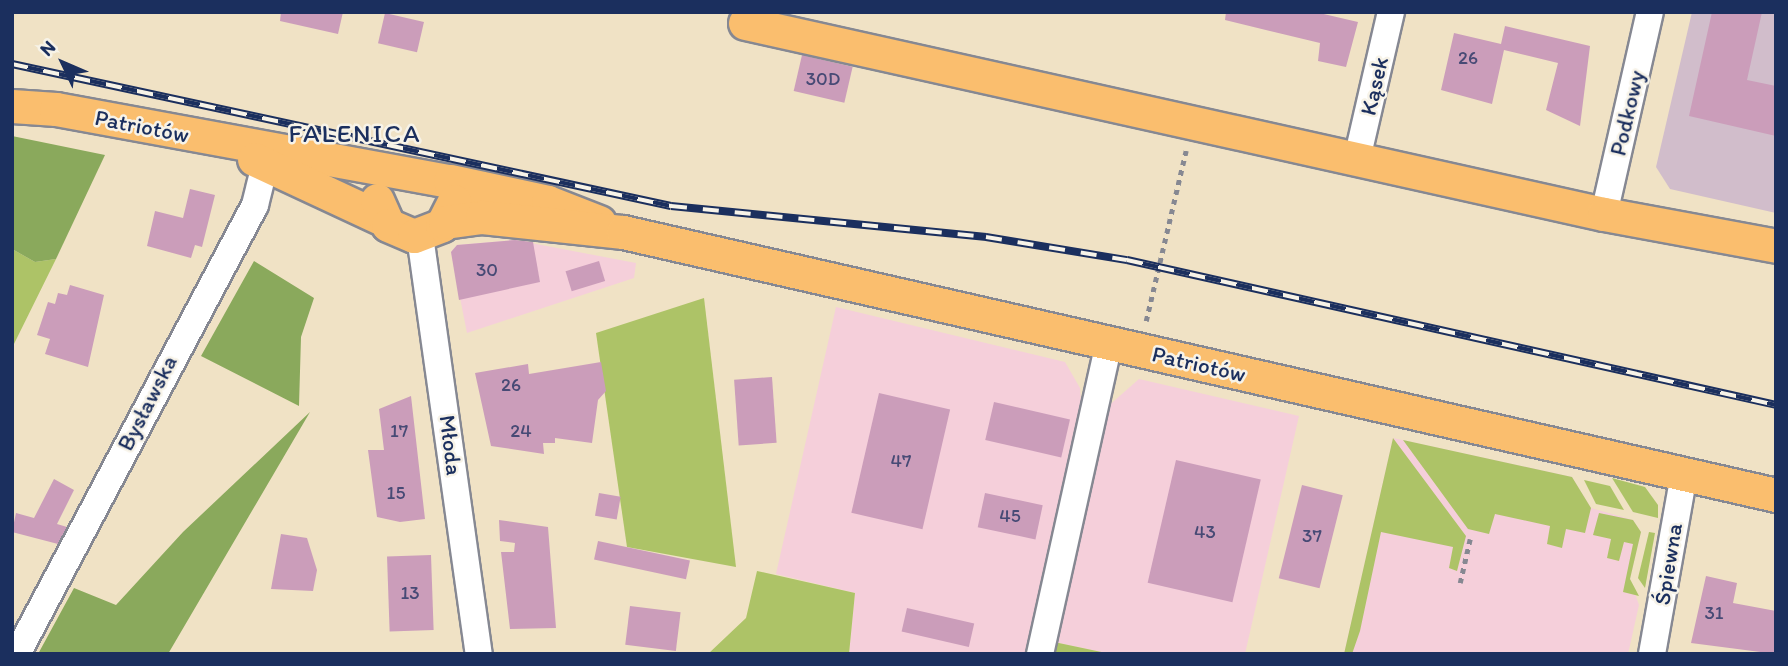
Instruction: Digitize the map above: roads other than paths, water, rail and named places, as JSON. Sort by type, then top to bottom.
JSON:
[{"type":"main road","points":[[745,23],[1604,214],[1776,246]]},
{"type":"main road","name":"Patriotów","points":[[12,106],[56,109],[229,144],[268,158],[385,220]]},
{"type":"main road","name":"Patriotów","points":[[268,158],[387,172]]},
{"type":"main road","points":[[387,172],[450,181],[454,202],[433,229],[398,231],[385,220],[377,198],[387,172]]},
{"type":"main road","name":"Patriotów","points":[[450,181],[548,202],[622,232]]},
{"type":"main road","name":"Patriotów","points":[[433,229],[482,217],[622,232],[1776,495]]},
{"type":"street","name":"Kąsek","points":[[1357,159],[1391,12]]},
{"type":"street","name":"Podkowy","points":[[1604,214],[1650,12]]},
{"type":"street","name":"Bysławska","points":[[16,654],[255,205],[268,158]]},
{"type":"street","name":"Młoda","points":[[433,229],[479,654]]},
{"type":"street","points":[[1040,654],[1109,343]]},
{"type":"street","name":"Śpiewna","points":[[1651,654],[1684,474]]},
{"type":"railway","points":[[12,64],[671,206],[986,237],[1127,260],[1776,405]]},
{"type":"district","name":"FALENICA","points":[[355,134]]}]
